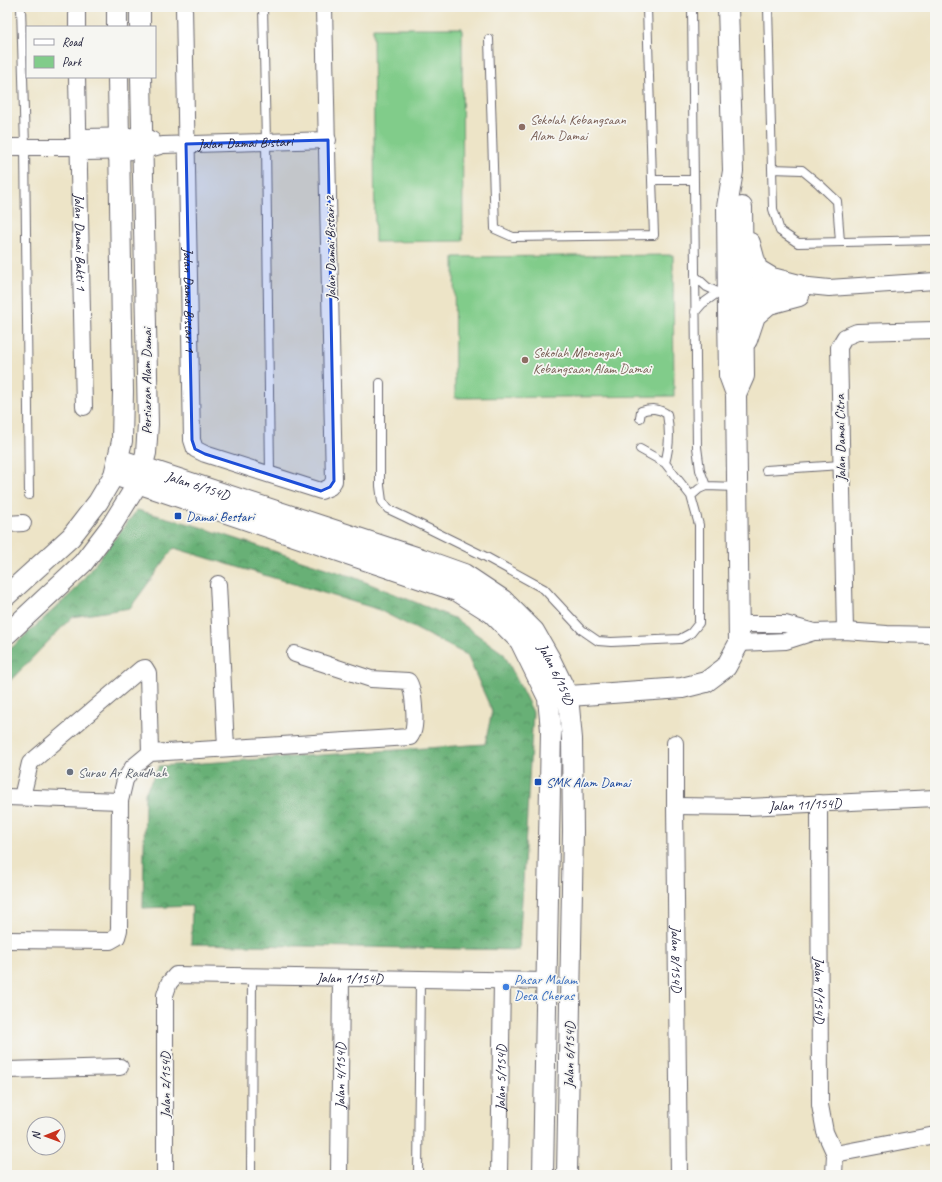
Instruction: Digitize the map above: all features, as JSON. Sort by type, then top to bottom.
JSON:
[{"type":"street","points":[[77,7],[77,26]]},
{"type":"street","points":[[117,7],[117,26]]},
{"type":"street","points":[[140,7],[140,26]]},
{"type":"street","name":"Jalan Damai Bistari 1","points":[[184,7],[192,440],[195,449],[205,454],[321,490],[330,487]]},
{"type":"street","name":"Jalan Damai Bistari 2","points":[[324,7],[334,481],[330,487]]},
{"type":"street","points":[[728,7],[733,171],[727,207],[732,292],[743,351],[744,376],[736,394]]},
{"type":"street","name":"Jalan Damai Bakti 1","points":[[77,78],[84,407]]},
{"type":"street","name":"Persiaran Alam Damai","points":[[7,595],[71,537],[98,502],[116,467],[122,441],[123,392],[118,78]]},
{"type":"street","name":"Persiaran Alam Damai","points":[[7,634],[83,563],[112,525],[144,476],[148,424],[141,78]]},
{"type":"street","name":"Jalan Damai Bistari","points":[[78,146],[84,137],[119,144],[163,145],[328,140]]},
{"type":"street","points":[[7,147],[78,146]]},
{"type":"street","points":[[733,171],[757,269],[772,278],[799,290]]},
{"type":"street","points":[[558,697],[682,688],[706,682],[726,667],[739,633],[736,394],[729,375],[732,292],[742,207]]},
{"type":"street","points":[[732,292],[799,290],[935,281]]},
{"type":"street","points":[[743,351],[755,316],[769,304],[799,290]]},
{"type":"street","name":"Jalan Damai Citra","points":[[845,631],[838,347],[845,337],[857,332],[935,330]]},
{"type":"street","name":"Jalan 6/154D","points":[[116,467],[422,559],[464,574],[503,600],[534,631],[558,675],[558,697],[551,730],[543,1175]]},
{"type":"street","name":"Jalan 6/154D","points":[[144,476],[457,591],[492,614],[520,641],[558,697],[572,740],[573,831],[567,1175]]},
{"type":"street","points":[[7,524],[23,523]]},
{"type":"street","points":[[218,584],[226,748]]},
{"type":"street","points":[[739,633],[786,641],[814,632],[845,631],[935,635]]},
{"type":"street","points":[[7,940],[110,941],[117,937],[120,801],[125,780],[133,767],[150,753],[410,737],[413,731],[414,697],[411,684],[408,681],[371,679],[295,654]]},
{"type":"street","points":[[120,801],[14,797],[30,763],[141,669],[145,668],[148,673],[150,753]]},
{"type":"street","points":[[558,675],[580,690],[591,694]]},
{"type":"street","points":[[572,740],[577,715],[591,694]]},
{"type":"street","name":"Jalan 8/154D","points":[[675,743],[679,1175]]},
{"type":"street","name":"Jalan 11/154D","points":[[675,806],[748,807],[935,798]]},
{"type":"street","name":"Jalan 9/154D","points":[[819,803],[820,1105],[825,1132],[835,1154],[834,1175]]},
{"type":"street","name":"Jalan 1/154D","points":[[165,995],[169,983],[176,975],[546,981]]},
{"type":"street","name":"Jalan 4/154D","points":[[338,1175],[341,978]]},
{"type":"street","name":"Jalan 5/154D","points":[[498,1175],[502,981]]},
{"type":"street","points":[[546,981],[570,982]]},
{"type":"street","name":"Jalan 2/154D","points":[[165,995],[165,1175]]},
{"type":"street","points":[[7,1070],[120,1067]]},
{"type":"street","points":[[835,1154],[935,1135]]},
{"type":"lane","points":[[21,7],[25,147],[29,495]]},
{"type":"lane","points":[[263,7],[270,474]]},
{"type":"lane","points":[[489,39],[496,229],[513,237],[654,235],[647,7]]},
{"type":"lane","points":[[692,7],[697,447],[700,470],[706,486]]},
{"type":"lane","points":[[768,7],[773,209],[780,231],[798,243],[935,240]]},
{"type":"lane","points":[[772,169],[802,170],[837,202],[840,242]]},
{"type":"lane","points":[[652,180],[694,180]]},
{"type":"lane","points":[[695,276],[701,282],[732,292]]},
{"type":"lane","points":[[696,312],[702,304],[732,292]]},
{"type":"lane","points":[[380,383],[380,486],[382,501],[388,509],[479,554],[544,589],[582,630],[598,641],[611,642],[680,639],[691,633],[699,623],[699,525],[691,496],[665,463],[640,449]]},
{"type":"lane","points":[[640,418],[641,411],[653,408],[662,410],[667,414],[670,433],[669,451],[665,463]]},
{"type":"lane","points":[[766,470],[841,465]]},
{"type":"lane","points":[[691,496],[699,489],[706,486],[737,487]]},
{"type":"lane","points":[[251,1175],[252,976]]},
{"type":"lane","points":[[418,1175],[420,979]]},
{"type":"highlighted area","points":[[328,140],[334,481],[330,487],[321,491],[205,454],[195,449],[192,440],[186,144]]},
{"type":"green space","points":[[373,28],[462,28],[463,241],[375,242]]},
{"type":"green space","points":[[673,255],[674,396],[455,398],[454,257]]},
{"type":"green space","points":[[137,510],[194,525],[353,577],[454,618],[504,654],[533,712],[519,950],[191,944],[192,906],[143,908],[145,793],[159,766],[485,744],[492,711],[467,655],[377,609],[174,548],[130,608],[72,617],[7,684],[7,652],[74,591]]},
{"type":"place","name":"Sekolah Kebangsaan Alam Damai","points":[[522,127]]},
{"type":"place","name":"Sekolah Menengah Kebangsaan Alam Damai","points":[[525,360]]},
{"type":"place","name":"Damai Bestari","points":[[178,516]]},
{"type":"place","name":"Surau Ar Raudhah","points":[[70,772]]},
{"type":"place","name":"SMK Alam Damai","points":[[538,782]]},
{"type":"place","name":"Pasar Malam Desa Cheras","points":[[506,987]]}]
